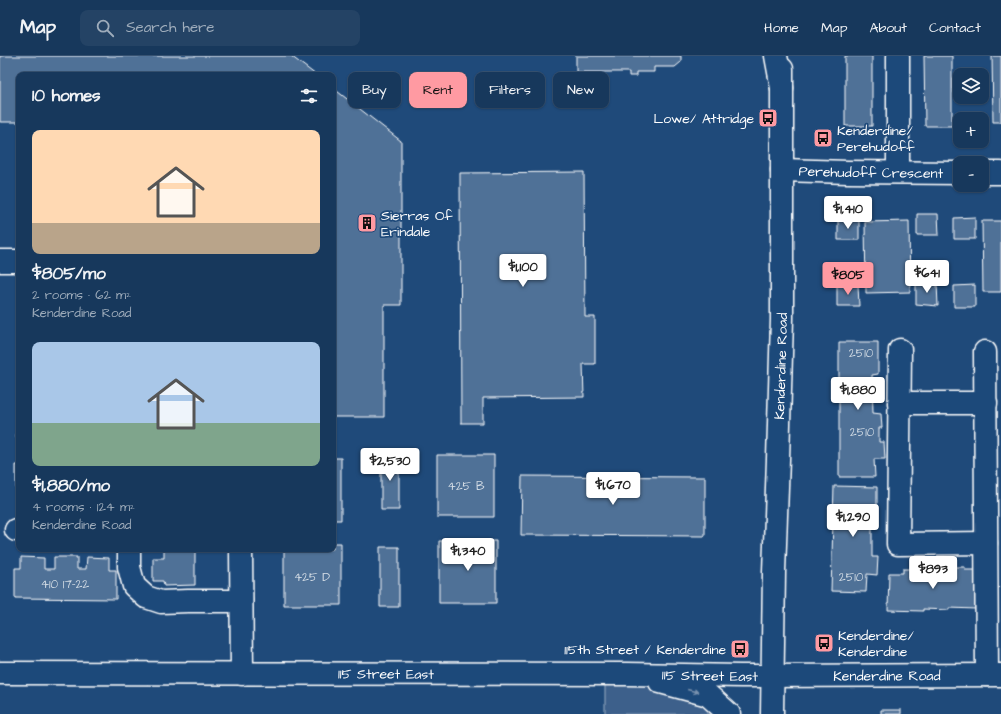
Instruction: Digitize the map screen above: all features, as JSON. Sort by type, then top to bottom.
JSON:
[{"type":"street","points":[[776,56],[782,88]]},
{"type":"street","name":"Kenderdine Road","points":[[772,714],[774,572],[782,318],[783,56]]},
{"type":"street","points":[[782,88],[788,56]]},
{"type":"street","points":[[898,56],[898,172]]},
{"type":"street","name":"Perehudoff Crescent","points":[[782,170],[953,173]]},
{"type":"street","points":[[989,173],[1001,173]]},
{"type":"street","points":[[0,261],[16,261]]},
{"type":"street","points":[[900,350],[898,544],[986,543]]},
{"type":"street","points":[[986,352],[986,543],[994,675]]},
{"type":"street","points":[[899,404],[986,404]]},
{"type":"street","points":[[129,552],[129,567],[134,586],[146,597],[161,602],[241,601]]},
{"type":"street","points":[[241,552],[242,674]]},
{"type":"street","name":"115 Street East","points":[[0,673],[628,674],[773,676]]},
{"type":"street","points":[[628,674],[708,695],[729,714]]},
{"type":"street","name":"Kenderdine Road","points":[[773,676],[994,675]]},
{"type":"shaded area","points":[[605,674],[628,674],[728,714],[605,714]]},
{"type":"building","points":[[0,56],[291,56],[312,72],[16,72],[16,122],[0,122]]},
{"type":"building","points":[[576,56],[681,56],[681,62],[675,67],[654,67],[654,72],[636,72],[636,76],[629,76],[629,72],[576,72]]},
{"type":"building","points":[[845,56],[872,56],[872,126],[845,126]]},
{"type":"building","points":[[924,56],[952,56],[952,126],[925,126]]},
{"type":"building","points":[[992,56],[1001,56],[1001,122],[993,122]]},
{"type":"building","name":"Sierras Of Erindale","points":[[336,90],[348,100],[348,108],[359,108],[401,141],[401,305],[384,305],[384,417],[336,417]]},
{"type":"building","points":[[584,172],[585,317],[595,317],[595,364],[583,364],[584,397],[483,398],[483,423],[461,423],[460,173]]},
{"type":"building","points":[[917,214],[938,214],[939,235],[917,235]]},
{"type":"building","points":[[975,217],[975,239],[954,239],[954,218]]},
{"type":"building","points":[[838,219],[859,219],[859,240],[838,240]]},
{"type":"building","points":[[909,221],[910,292],[866,293],[865,222]]},
{"type":"building","points":[[982,221],[1001,221],[1001,292],[983,292]]},
{"type":"building","points":[[916,283],[937,283],[938,306],[916,304]]},
{"type":"building","points":[[837,285],[858,285],[859,306],[837,306]]},
{"type":"building","points":[[975,285],[975,307],[954,307],[954,286]]},
{"type":"building","points":[[839,342],[878,342],[878,374],[872,375],[873,413],[881,414],[882,428],[879,428],[879,442],[884,442],[885,459],[874,459],[875,477],[839,477]]},
{"type":"building","points":[[381,455],[399,455],[399,510],[381,510]]},
{"type":"building","points":[[437,455],[494,455],[494,517],[437,517]]},
{"type":"building","points":[[336,458],[341,458],[341,520],[336,520]]},
{"type":"building","points":[[522,476],[705,477],[705,536],[521,535]]},
{"type":"building","points":[[834,486],[877,487],[877,520],[872,520],[872,557],[878,557],[877,575],[867,574],[866,592],[831,591]]},
{"type":"building","points":[[439,541],[496,541],[496,603],[439,603]]},
{"type":"building","points":[[336,543],[341,543],[341,605],[284,605],[284,552],[336,552]]},
{"type":"building","points":[[380,547],[399,547],[399,607],[380,607]]},
{"type":"building","points":[[164,552],[195,552],[195,585],[164,586],[163,581],[153,581],[153,558],[164,558]]},
{"type":"building","points":[[21,557],[44,558],[44,569],[54,569],[54,557],[77,557],[77,569],[86,569],[87,557],[109,558],[109,570],[116,570],[116,599],[15,598],[15,568],[21,568]]},
{"type":"building","points":[[946,567],[965,567],[965,570],[976,570],[976,609],[949,608],[949,610],[923,609],[923,611],[888,610],[889,573],[903,573],[903,569],[922,569],[922,571],[931,571],[931,569],[946,569]]},
{"type":"building","points":[[881,710],[901,710],[901,714],[881,714]]},
{"type":"place","name":"Lowe/ Attridge","points":[[768,118]]},
{"type":"place","name":"Kenderdine/ Perehudoff","points":[[823,138]]},
{"type":"place","name":"Sierras Of Erindale","points":[[367,223]]},
{"type":"place","name":"Kenderdine/ Kenderdine","points":[[824,643]]},
{"type":"place","name":"115th Street / Kenderdine","points":[[740,649]]}]
